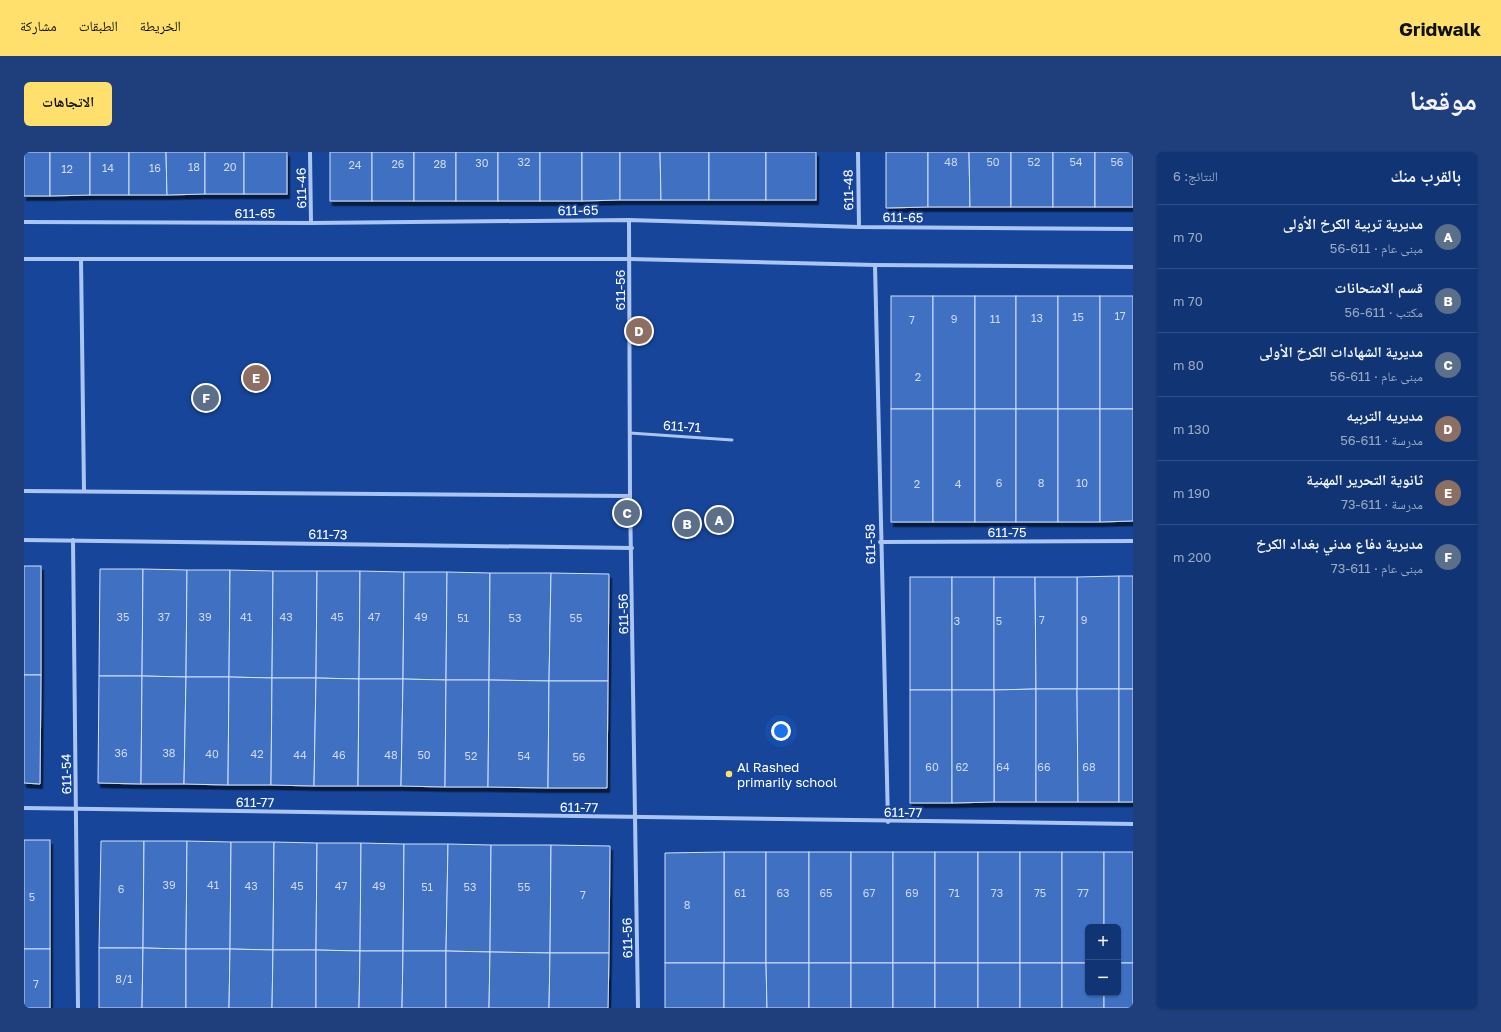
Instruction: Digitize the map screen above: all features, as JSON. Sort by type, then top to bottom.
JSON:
[{"type":"street","name":"611-46","points":[[310,152],[311,223]]},
{"type":"street","name":"611-48","points":[[858,152],[859,227]]},
{"type":"street","name":"611-65","points":[[24,222],[311,223],[629,220],[859,227],[1133,230]]},
{"type":"street","name":"611-56","points":[[629,220],[630,496],[638,1008]]},
{"type":"street","points":[[24,258],[630,259],[875,265],[1133,267]]},
{"type":"street","points":[[81,258],[84,491]]},
{"type":"street","name":"611-58","points":[[875,265],[880,542],[888,822]]},
{"type":"street","points":[[24,491],[630,496]]},
{"type":"street","name":"611-73","points":[[24,540],[632,548]]},
{"type":"street","name":"611-54","points":[[73,540],[78,1008]]},
{"type":"street","name":"611-75","points":[[880,542],[1133,541]]},
{"type":"street","name":"611-77","points":[[24,808],[888,822],[1133,824]]},
{"type":"lane","name":"611-71","points":[[630,433],[732,440]]},
{"type":"building","points":[[24,152],[50,152],[50,196],[24,196]]},
{"type":"building","points":[[50,152],[90,152],[90,195],[50,196]]},
{"type":"building","points":[[90,152],[129,152],[129,195],[90,195]]},
{"type":"building","points":[[129,152],[166,152],[167,195],[129,195]]},
{"type":"building","points":[[166,152],[205,152],[205,194],[167,195]]},
{"type":"building","points":[[205,152],[244,152],[244,194],[205,194]]},
{"type":"building","points":[[244,152],[287,152],[287,194],[244,194]]},
{"type":"building","points":[[330,152],[372,152],[372,201],[330,201]]},
{"type":"building","points":[[372,152],[414,152],[414,201],[372,201]]},
{"type":"building","points":[[414,152],[456,152],[456,201],[414,201]]},
{"type":"building","points":[[456,152],[498,152],[498,201],[456,201]]},
{"type":"building","points":[[498,152],[540,152],[540,201],[498,201]]},
{"type":"building","points":[[540,152],[582,152],[582,201],[540,201]]},
{"type":"building","points":[[582,152],[620,152],[620,200],[582,201]]},
{"type":"building","points":[[620,152],[660,152],[661,200],[620,200]]},
{"type":"building","points":[[660,152],[709,152],[709,200],[661,200]]},
{"type":"building","points":[[709,152],[766,152],[766,200],[709,200]]},
{"type":"building","points":[[766,152],[816,152],[816,200],[766,200]]},
{"type":"building","points":[[886,152],[928,152],[928,207],[886,208]]},
{"type":"building","points":[[928,152],[969,152],[970,207],[928,207]]},
{"type":"building","points":[[969,152],[1011,152],[1011,207],[970,207]]},
{"type":"building","points":[[1011,152],[1053,152],[1053,207],[1011,207]]},
{"type":"building","points":[[1053,152],[1095,152],[1095,207],[1053,207]]},
{"type":"building","points":[[1095,152],[1133,152],[1133,207],[1095,207]]},
{"type":"building","points":[[891,296],[933,296],[933,409],[891,409]]},
{"type":"building","points":[[933,296],[975,296],[975,409],[933,409]]},
{"type":"building","points":[[975,296],[1016,296],[1016,409],[975,409]]},
{"type":"building","points":[[1016,296],[1058,296],[1058,409],[1016,409]]},
{"type":"building","points":[[1058,296],[1100,296],[1100,409],[1058,409]]},
{"type":"building","points":[[1100,296],[1133,296],[1133,409],[1100,409]]},
{"type":"building","points":[[891,409],[933,409],[933,522],[891,522]]},
{"type":"building","points":[[933,409],[975,409],[975,522],[933,522]]},
{"type":"building","points":[[975,409],[1016,409],[1016,522],[975,522]]},
{"type":"building","points":[[1016,409],[1058,409],[1058,522],[1016,522]]},
{"type":"building","points":[[1058,409],[1100,409],[1100,522],[1058,522]]},
{"type":"building","points":[[1100,409],[1133,409],[1133,521],[1100,522]]},
{"type":"building","points":[[24,566],[41,566],[41,675],[24,675]]},
{"type":"building","points":[[100,569],[143,569],[142,676],[99,676]]},
{"type":"building","points":[[143,569],[187,570],[186,677],[142,676]]},
{"type":"building","points":[[187,570],[230,570],[229,677],[186,677]]},
{"type":"building","points":[[230,570],[273,571],[272,678],[229,677]]},
{"type":"building","points":[[273,571],[317,571],[316,678],[272,678]]},
{"type":"building","points":[[317,571],[360,571],[359,679],[316,678]]},
{"type":"building","points":[[360,571],[404,572],[403,679],[359,679]]},
{"type":"building","points":[[404,572],[447,572],[446,680],[403,679]]},
{"type":"building","points":[[447,572],[490,573],[489,680],[446,680]]},
{"type":"building","points":[[490,573],[551,573],[549,681],[489,680]]},
{"type":"building","points":[[551,573],[609,574],[608,681],[549,681]]},
{"type":"building","points":[[1119,576],[1119,689],[1077,689],[1077,577]]},
{"type":"building","points":[[1119,576],[1133,576],[1133,689],[1119,689]]},
{"type":"building","points":[[910,577],[952,577],[952,690],[910,690]]},
{"type":"building","points":[[952,577],[994,577],[994,690],[952,690]]},
{"type":"building","points":[[994,577],[1035,577],[1036,689],[994,690]]},
{"type":"building","points":[[1035,577],[1077,577],[1077,689],[1036,689]]},
{"type":"building","points":[[24,675],[41,675],[40,784],[24,783]]},
{"type":"building","points":[[99,676],[142,676],[141,784],[98,783]]},
{"type":"building","points":[[142,676],[186,677],[184,784],[141,784]]},
{"type":"building","points":[[186,677],[229,677],[228,785],[184,784]]},
{"type":"building","points":[[229,677],[272,678],[271,785],[228,785]]},
{"type":"building","points":[[272,678],[316,678],[314,786],[271,785]]},
{"type":"building","points":[[316,678],[359,679],[358,786],[314,786]]},
{"type":"building","points":[[359,679],[403,679],[401,786],[358,786]]},
{"type":"building","points":[[403,679],[446,680],[445,787],[401,786]]},
{"type":"building","points":[[446,680],[489,680],[488,787],[445,787]]},
{"type":"building","points":[[489,680],[549,681],[548,788],[488,787]]},
{"type":"building","points":[[549,681],[608,681],[607,788],[548,788]]},
{"type":"building","points":[[1036,689],[1036,802],[994,802],[994,690]]},
{"type":"building","points":[[1036,689],[1077,689],[1078,802],[1036,802]]},
{"type":"building","points":[[1077,689],[1119,689],[1119,802],[1078,802]]},
{"type":"building","points":[[1119,689],[1133,689],[1133,802],[1119,802]]},
{"type":"building","points":[[910,690],[952,690],[952,803],[910,803]]},
{"type":"building","points":[[952,690],[994,690],[994,802],[952,803]]},
{"type":"building","points":[[24,840],[50,840],[50,949],[24,949]]},
{"type":"building","points":[[101,841],[144,841],[143,948],[99,948]]},
{"type":"building","points":[[144,841],[187,841],[186,949],[143,948]]},
{"type":"building","points":[[187,841],[231,842],[230,949],[186,949]]},
{"type":"building","points":[[231,842],[274,842],[273,950],[230,949]]},
{"type":"building","points":[[274,842],[317,843],[316,950],[273,950]]},
{"type":"building","points":[[317,843],[361,843],[360,951],[316,950]]},
{"type":"building","points":[[361,843],[404,844],[403,951],[360,951]]},
{"type":"building","points":[[404,844],[448,844],[446,951],[403,951]]},
{"type":"building","points":[[448,844],[491,845],[490,952],[446,951]]},
{"type":"building","points":[[491,845],[551,845],[550,953],[490,952]]},
{"type":"building","points":[[551,845],[610,846],[609,953],[550,953]]},
{"type":"building","points":[[724,852],[766,852],[766,963],[724,963]]},
{"type":"building","points":[[724,852],[724,963],[665,963],[665,853]]},
{"type":"building","points":[[766,852],[809,852],[809,963],[766,963]]},
{"type":"building","points":[[809,852],[851,852],[851,963],[809,963]]},
{"type":"building","points":[[851,852],[893,852],[893,963],[851,963]]},
{"type":"building","points":[[893,852],[935,852],[935,963],[893,963]]},
{"type":"building","points":[[935,852],[978,852],[978,963],[935,963]]},
{"type":"building","points":[[978,852],[1020,852],[1020,963],[978,963]]},
{"type":"building","points":[[1020,852],[1062,852],[1062,963],[1020,963]]},
{"type":"building","points":[[1062,852],[1104,852],[1104,924],[1085,924],[1085,963],[1062,963]]},
{"type":"building","points":[[1104,852],[1133,852],[1133,963],[1121,963],[1121,924],[1104,924]]},
{"type":"building","points":[[99,948],[143,948],[142,1008],[99,1008]]},
{"type":"building","points":[[143,948],[186,949],[186,1008],[142,1008]]},
{"type":"building","points":[[24,949],[50,949],[50,1008],[24,1008]]},
{"type":"building","points":[[186,949],[230,949],[229,1008],[186,1008]]},
{"type":"building","points":[[230,949],[273,950],[272,1008],[229,1008]]},
{"type":"building","points":[[273,950],[316,950],[316,1008],[272,1008]]},
{"type":"building","points":[[316,950],[360,951],[359,1008],[316,1008]]},
{"type":"building","points":[[360,951],[403,951],[402,1008],[359,1008]]},
{"type":"building","points":[[403,951],[446,951],[446,1008],[402,1008]]},
{"type":"building","points":[[446,951],[490,952],[489,1008],[446,1008]]},
{"type":"building","points":[[490,952],[550,953],[549,1008],[489,1008]]},
{"type":"building","points":[[550,953],[609,953],[608,1008],[549,1008]]},
{"type":"building","points":[[665,963],[724,963],[724,1008],[665,1008]]},
{"type":"building","points":[[724,963],[766,963],[767,1008],[724,1008]]},
{"type":"building","points":[[766,963],[809,963],[809,1008],[767,1008]]},
{"type":"building","points":[[809,963],[851,963],[851,1008],[809,1008]]},
{"type":"building","points":[[851,963],[893,963],[893,1008],[851,1008]]},
{"type":"building","points":[[893,963],[935,963],[935,1008],[893,1008]]},
{"type":"building","points":[[935,963],[978,963],[978,1008],[935,1008]]},
{"type":"building","points":[[978,963],[1020,963],[1020,1008],[978,1008]]},
{"type":"building","points":[[1020,963],[1062,963],[1062,1008],[1020,1008]]},
{"type":"building","points":[[1062,963],[1085,963],[1085,996],[1104,996],[1104,1008],[1062,1008]]},
{"type":"building","points":[[1121,963],[1133,963],[1133,1008],[1104,1008],[1104,996],[1121,996]]},
{"type":"place","name":"مديريه التربيه","points":[[639,331]]},
{"type":"place","name":"ثانوية التحرير المهنية","points":[[256,378]]},
{"type":"place","name":"مديرية دفاع مدني بغداد الكرخ","points":[[206,398]]},
{"type":"place","name":"مديرية الشهادات الكرخ الأولى","points":[[627,513]]},
{"type":"place","name":"مديرية تربية الكرخ الأولى","points":[[719,520]]},
{"type":"place","name":"قسم الامتحانات","points":[[687,524]]},
{"type":"place","name":"Al Rashed primarily school","points":[[729,774]]}]
